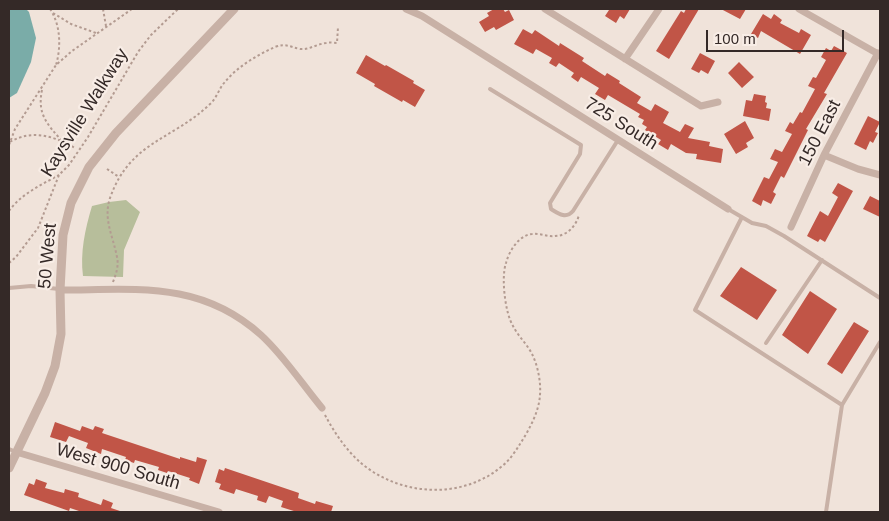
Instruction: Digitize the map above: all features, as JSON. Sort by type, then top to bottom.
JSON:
[{"type":"street","name":"50 West","points":[[9,468],[12,451],[45,393],[54,366],[61,334],[62,235],[71,203],[89,167],[116,133],[234,9]]},
{"type":"street","name":"725 South","points":[[406,9],[422,16],[728,208]]},
{"type":"street","points":[[545,9],[701,106],[718,102]]},
{"type":"street","points":[[625,59],[659,9]]},
{"type":"street","points":[[799,9],[879,54]]},
{"type":"street","name":"150 East","points":[[791,227],[824,155],[879,54]]},
{"type":"street","points":[[824,155],[858,169],[880,175]]},
{"type":"street","points":[[60,290],[158,290],[176,292],[211,303],[246,323],[271,344],[322,408]]},
{"type":"street","name":"West 900 South","points":[[12,451],[219,512]]},
{"type":"lane","points":[[490,89],[581,145],[580,154],[550,203],[551,209],[565,216],[570,214],[576,207],[618,140]]},
{"type":"lane","name":"725 South","points":[[728,208],[752,223],[766,226],[880,298]]},
{"type":"lane","points":[[742,218],[695,310],[842,405]]},
{"type":"lane","points":[[766,343],[822,260]]},
{"type":"lane","points":[[9,288],[31,286],[60,290]]},
{"type":"lane","points":[[826,512],[842,405],[880,342]]},
{"type":"path","points":[[50,9],[53,13],[71,24],[96,34]]},
{"type":"path","points":[[103,9],[106,26]]},
{"type":"path","points":[[56,66],[72,51],[132,9]]},
{"type":"path","name":"Kaysville Walkway","points":[[9,263],[22,250],[38,228],[59,175],[69,165],[92,130],[138,52],[151,35],[178,9]]},
{"type":"path","points":[[10,144],[15,130],[56,66],[60,51],[59,37],[53,13]]},
{"type":"path","points":[[111,290],[118,267],[118,258],[110,236],[107,209],[110,196],[120,177],[139,153],[159,138],[177,129],[212,103],[224,82],[237,69],[276,47],[290,45],[299,49],[326,43],[337,43],[338,27]]},
{"type":"path","points":[[43,88],[40,99],[44,118],[62,141]]},
{"type":"path","points":[[10,144],[18,137],[36,135],[62,141],[75,148]]},
{"type":"path","points":[[107,169],[120,177]]},
{"type":"path","points":[[9,211],[13,205],[39,186],[59,175]]},
{"type":"path","points":[[322,408],[338,436],[360,463],[396,483],[434,491],[442,490],[478,481],[503,466],[514,453],[531,425],[540,396],[538,372],[532,355],[510,320],[504,284],[505,266],[513,248],[523,237],[533,234],[555,236],[572,228],[578,217],[576,207]]},
{"type":"green space","points":[[126,200],[140,212],[124,250],[123,277],[83,276],[84,241],[92,206]]},
{"type":"water","points":[[9,9],[26,9],[29,12],[36,38],[31,62],[17,93],[9,98]]},
{"type":"building","points":[[494,9],[503,9],[505,12],[509,10],[514,20],[496,30],[494,27],[485,32],[479,22],[489,16],[487,13]]},
{"type":"building","points":[[607,9],[630,9],[624,19],[620,16],[616,23],[605,16],[609,10]]},
{"type":"building","points":[[686,9],[699,9],[669,59],[656,51],[681,11],[684,13]]},
{"type":"building","points":[[721,9],[746,9],[740,19]]},
{"type":"building","points":[[763,14],[771,19],[774,14],[782,20],[780,23],[799,33],[801,29],[811,35],[800,54],[761,31],[758,38],[751,34]]},
{"type":"building","points":[[523,29],[532,34],[535,30],[559,46],[560,43],[584,58],[582,61],[605,76],[607,73],[620,81],[619,83],[641,97],[637,103],[651,111],[655,104],[669,112],[663,123],[680,132],[685,124],[694,128],[688,138],[710,142],[709,146],[723,149],[721,163],[696,159],[697,154],[686,153],[671,144],[668,150],[658,144],[661,140],[645,130],[647,127],[642,124],[644,120],[638,117],[640,114],[608,95],[605,100],[595,94],[599,88],[581,77],[578,82],[571,77],[574,73],[559,63],[556,67],[549,63],[552,58],[536,49],[533,54],[514,44]]},
{"type":"building","points":[[834,46],[847,53],[824,93],[827,94],[806,129],[808,130],[784,178],[781,176],[773,192],[776,194],[771,204],[763,200],[761,206],[752,201],[764,177],[769,179],[778,162],[770,159],[775,149],[782,152],[792,134],[785,131],[790,122],[793,124],[800,112],[802,113],[815,89],[808,86],[813,77],[816,78],[826,60],[821,57],[826,48],[831,51]]},
{"type":"building","points":[[700,53],[715,61],[708,74],[701,70],[699,73],[691,69]]},
{"type":"building","points":[[366,55],[414,81],[413,83],[425,90],[415,107],[374,86],[375,84],[356,73]]},
{"type":"building","points":[[739,62],[754,77],[742,88],[728,73]]},
{"type":"building","points":[[754,94],[766,96],[766,108],[771,109],[769,121],[743,116],[746,100],[752,101]]},
{"type":"building","points":[[868,116],[880,122],[875,132],[878,133],[873,143],[870,141],[866,150],[854,144]]},
{"type":"building","points":[[745,121],[754,138],[746,143],[748,147],[736,154],[724,134]]},
{"type":"building","points":[[838,183],[853,191],[825,242],[820,239],[818,242],[807,236],[820,211],[828,216],[838,197],[832,193]]},
{"type":"building","points":[[870,196],[880,201],[880,217],[863,209]]},
{"type":"building","points":[[741,267],[777,290],[757,320],[720,296]]},
{"type":"building","points":[[810,291],[837,309],[808,354],[782,335]]},
{"type":"building","points":[[854,322],[869,331],[842,374],[827,364]]},
{"type":"building","points":[[55,422],[80,431],[82,426],[93,430],[95,426],[104,429],[102,433],[180,459],[180,457],[196,462],[197,457],[207,460],[199,484],[189,480],[190,478],[168,471],[167,473],[158,470],[159,467],[135,460],[134,463],[125,460],[126,457],[102,449],[101,454],[86,448],[88,443],[69,436],[66,442],[50,437]]},
{"type":"building","points":[[225,468],[299,493],[298,498],[315,504],[316,501],[333,506],[331,512],[297,512],[281,507],[283,501],[269,496],[266,503],[257,500],[258,496],[236,489],[234,494],[219,489],[221,484],[215,482],[219,469],[224,471]]},
{"type":"building","points":[[36,479],[47,483],[45,488],[64,493],[65,489],[79,493],[78,497],[101,505],[103,499],[113,503],[111,508],[120,511],[82,512],[70,508],[69,511],[24,495],[29,483],[34,485]]}]
